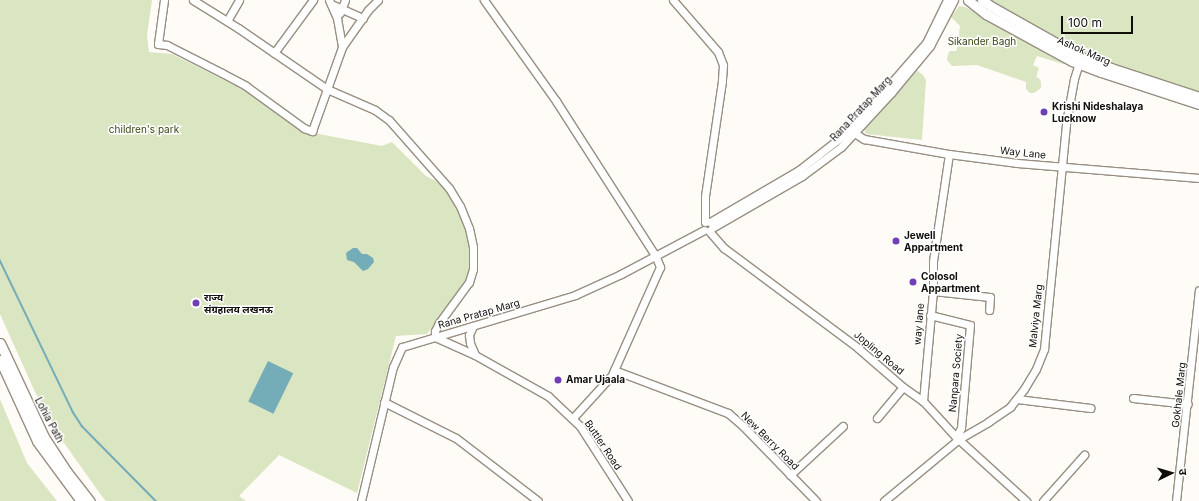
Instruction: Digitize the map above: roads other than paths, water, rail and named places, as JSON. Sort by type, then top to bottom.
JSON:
[{"type":"main road","name":"Ashok Marg","points":[[968,0],[986,14],[1079,63],[1199,104]]},
{"type":"main road","name":"Ashok Marg","points":[[982,0],[992,8],[1081,57],[1199,97]]},
{"type":"main road","name":"Lohia Path","points":[[0,343],[44,437],[67,472],[90,501]]},
{"type":"main road","name":"Lohia Path","points":[[0,360],[37,441],[81,501]]},
{"type":"street","points":[[164,0],[158,44],[167,45],[246,86],[304,128],[312,131],[342,47],[378,0]]},
{"type":"street","points":[[193,0],[274,52],[327,89],[375,110],[389,120],[449,188],[460,206],[469,228],[473,247],[473,269],[469,282],[439,323],[435,331],[436,337]]},
{"type":"street","points":[[227,21],[239,0]]},
{"type":"street","points":[[274,52],[313,0]]},
{"type":"street","points":[[337,18],[345,0]]},
{"type":"street","points":[[673,0],[718,52],[723,65],[705,196],[708,227]]},
{"type":"street","name":"Rana Pratap Marg","points":[[852,131],[926,43],[947,0]]},
{"type":"street","name":"Rana Pratap Marg","points":[[361,501],[393,367],[402,347],[575,295],[656,257],[708,227],[799,170],[852,131],[891,93],[930,46],[954,0]]},
{"type":"street","points":[[485,1],[556,101],[656,257],[660,267],[612,375],[572,419]]},
{"type":"street","points":[[330,2],[337,18],[342,47]]},
{"type":"street","points":[[330,2],[341,10],[363,18]]},
{"type":"street","name":"Malviya Marg","points":[[884,501],[957,438],[988,422],[1010,407],[1017,399],[1036,369],[1044,349],[1066,123],[1074,79],[1079,63]]},
{"type":"street","name":"Way Lane","points":[[852,131],[864,139],[949,154],[1199,178]]},
{"type":"street","name":"way lane","points":[[923,401],[933,291],[933,261],[949,154]]},
{"type":"street","name":"Jopling Road","points":[[708,227],[724,248],[858,348],[903,387],[923,401],[957,438],[1026,501]]},
{"type":"street","name":"Gokhale Marg","points":[[1176,501],[1188,404],[1199,290]]},
{"type":"street","points":[[933,291],[990,297],[989,310]]},
{"type":"street","name":"Nanpara Society","points":[[930,315],[970,325],[961,428],[957,438]]},
{"type":"street","points":[[473,326],[469,335],[470,343],[475,355]]},
{"type":"street","name":"Buttler Road","points":[[436,337],[475,355],[548,396],[580,426],[628,501]]},
{"type":"street","name":"New Berry Road","points":[[614,370],[728,414],[743,426],[816,501]]},
{"type":"street","points":[[877,418],[903,387]]},
{"type":"street","points":[[1133,398],[1188,404]]},
{"type":"street","points":[[1017,399],[1090,408]]},
{"type":"street","points":[[384,402],[456,438],[538,501]]},
{"type":"street","points":[[790,475],[843,426]]},
{"type":"street","points":[[1043,501],[1084,455]]},
{"type":"water","points":[[353,248],[357,248],[362,254],[367,254],[373,258],[374,262],[368,269],[363,271],[354,262],[347,260],[346,253]]},
{"type":"water","points":[[268,361],[293,373],[273,414],[248,401]]},
{"type":"waterway","points":[[0,260],[73,412],[82,426],[156,501]]},
{"type":"place","name":"Krishi Nideshalaya Lucknow","points":[[1044,112]]},
{"type":"place","name":"Jewell Appartment","points":[[896,241]]},
{"type":"place","name":"Colosol Appartment","points":[[913,282]]},
{"type":"place","name":"राज्य संग्रहालय लखनऊ","points":[[196,303]]},
{"type":"place","name":"Amar Ujaala","points":[[558,380]]},
{"type":"park label","name":"Sikander Bagh","points":[[982,42]]},
{"type":"park label","name":"children's park","points":[[144,130]]}]
